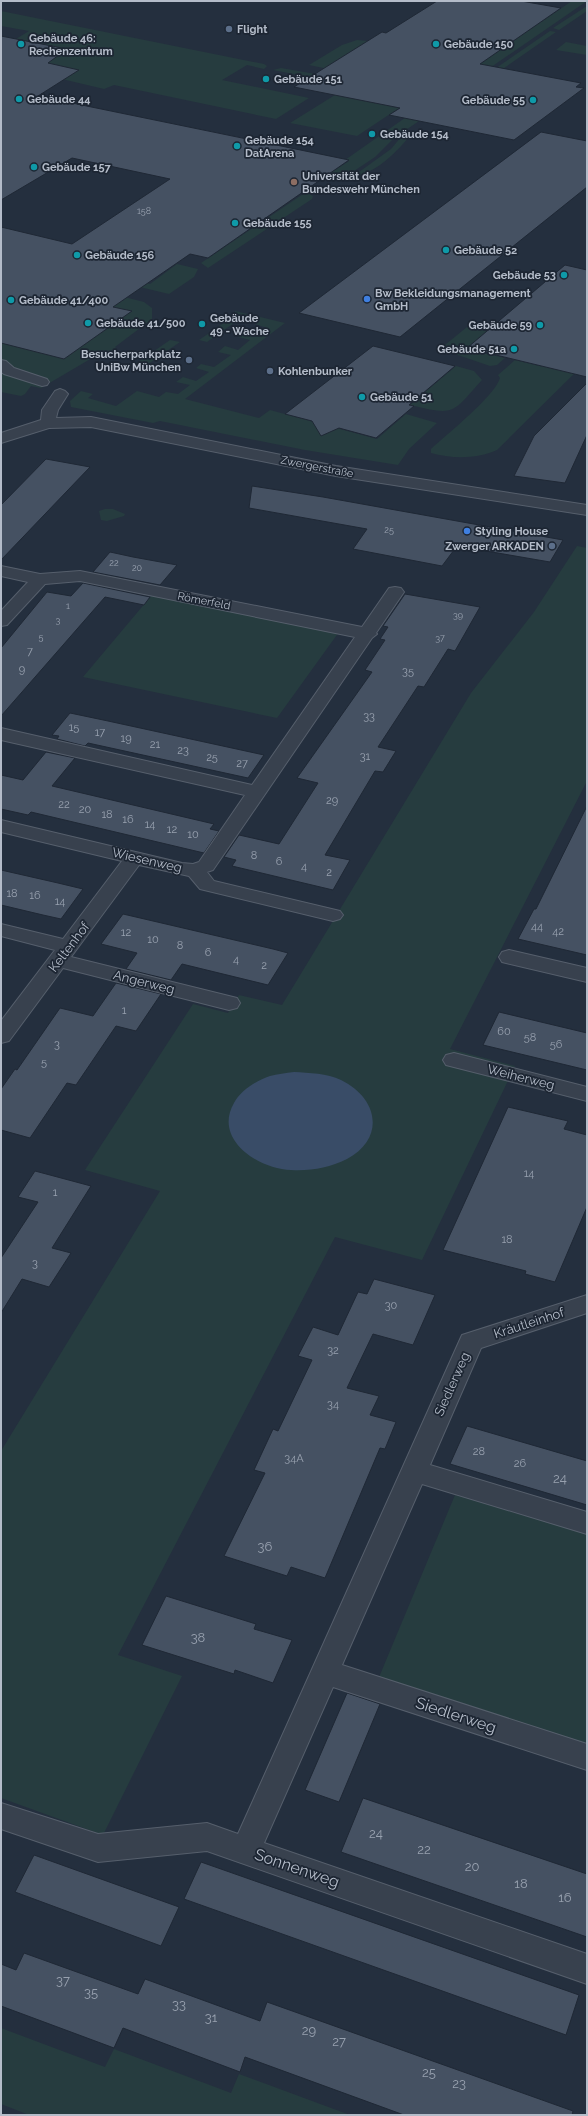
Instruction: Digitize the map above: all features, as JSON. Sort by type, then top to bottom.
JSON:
[{"type":"street","points":[[1,364],[9,371],[42,382]]},
{"type":"street","points":[[48,423],[50,410],[60,394]]},
{"type":"street","name":"Zwergerstraße","points":[[1,438],[48,423],[77,422],[106,425],[336,471],[587,510]]},
{"type":"street","name":"Römerfeld","points":[[1,571],[40,579],[80,576],[368,634]]},
{"type":"street","points":[[1,621],[40,579]]},
{"type":"street","points":[[195,870],[206,866],[368,634],[395,592]]},
{"type":"street","points":[[1,734],[257,792]]},
{"type":"street","name":"Wiesenweg","points":[[1,826],[182,869],[195,870],[207,885],[333,915]]},
{"type":"street","name":"Keltenhof","points":[[1,1036],[64,954],[135,857]]},
{"type":"street","name":"Angerweg","points":[[1,930],[64,954],[229,1003]]},
{"type":"street","points":[[509,956],[587,975]]},
{"type":"street","name":"Weiherweg","points":[[454,1060],[587,1094]]},
{"type":"street","name":"Kräutleinhof","points":[[471,1342],[587,1304]]},
{"type":"street","name":"Siedlerweg","points":[[246,1850],[471,1342]]},
{"type":"street","points":[[414,1471],[587,1523]]},
{"type":"street","name":"Siedlerweg","points":[[325,1672],[587,1757]]},
{"type":"street","name":"Sonnenweg","points":[[1,1816],[98,1848],[207,1837],[587,1969]]},
{"type":"green space","points":[[572,1],[587,1],[452,94],[448,85]]},
{"type":"green space","points":[[587,6],[587,11],[559,30],[553,28]]},
{"type":"green space","points":[[1,11],[264,64],[267,66],[264,69],[247,65],[222,80],[309,98],[276,119],[114,85],[104,89],[28,71],[67,50],[16,39],[29,31],[1,26]]},
{"type":"green space","points":[[550,31],[556,32],[468,93],[458,94]]},
{"type":"green space","points":[[357,40],[367,41],[372,78],[309,65],[342,45]]},
{"type":"green space","points":[[566,42],[587,46],[587,55],[556,50]]},
{"type":"green space","points":[[281,68],[333,77],[334,82],[273,70]]},
{"type":"green space","points":[[335,95],[399,108],[357,136],[290,123]]},
{"type":"green space","points":[[447,102],[394,138],[375,157],[342,179],[320,179],[274,167],[324,177],[349,161],[345,160],[412,113]]},
{"type":"green space","points":[[401,137],[408,138],[383,163],[368,172],[352,177],[391,149]]},
{"type":"green space","points":[[306,192],[313,196],[312,199],[208,268],[201,263]]},
{"type":"green space","points":[[1,249],[150,284],[177,264],[198,269],[194,277],[169,294],[1,254]]},
{"type":"green space","points":[[26,272],[144,302],[152,308],[152,319],[115,347],[117,350],[101,359],[92,358],[41,388],[31,386],[25,394],[21,396],[1,392],[1,274]]},
{"type":"green space","points":[[235,311],[285,323],[185,399],[259,418],[270,410],[377,439],[406,414],[437,423],[409,449],[398,465],[305,450],[160,421],[153,423],[71,407],[70,401],[81,391],[93,394],[88,398],[116,406],[137,391],[159,397],[166,392],[178,394],[190,385],[176,382],[183,377],[196,381],[209,372],[196,368],[201,364],[214,367],[231,355],[218,352],[225,346],[238,350],[250,340],[238,337],[242,334],[255,337],[267,328],[255,324],[258,322],[241,318],[207,342],[199,340],[234,316]]},
{"type":"green space","points":[[467,327],[487,331],[466,349],[505,358],[497,365],[490,366],[440,349]]},
{"type":"green space","points":[[170,340],[180,342],[141,369],[131,367]]},
{"type":"green space","points":[[564,350],[587,361],[497,450],[481,455],[464,457],[431,453],[431,449],[480,405],[496,386],[500,378],[498,375],[515,360],[544,367]]},
{"type":"green space","points":[[456,366],[474,371],[482,380],[458,406],[445,411],[436,411],[410,405]]},
{"type":"green space","points":[[113,509],[125,514],[124,516],[107,521],[101,520],[99,511]]},
{"type":"green space","points":[[577,546],[587,548],[587,781],[450,1049],[515,1066],[422,1260],[335,1237],[118,1655],[182,1676],[103,1835],[1,1798],[1,1451],[160,1191],[85,1170],[193,1004],[228,1013],[239,995],[282,1005],[471,693],[534,612]]},
{"type":"green space","points":[[152,595],[339,632],[277,718],[83,677]]},
{"type":"green space","points":[[455,1495],[587,1534],[587,1750],[377,1682]]},
{"type":"green space","points":[[1,2028],[105,2067],[114,2049],[231,2093],[239,2074],[350,2115],[29,2115],[1,2104]]},
{"type":"water","points":[[294,1072],[318,1074],[336,1078],[353,1088],[363,1097],[369,1107],[372,1118],[372,1130],[368,1140],[359,1150],[347,1159],[333,1165],[313,1169],[291,1170],[278,1168],[253,1158],[242,1150],[234,1140],[229,1129],[229,1116],[237,1098],[254,1083],[270,1076]]},
{"type":"building","points":[[437,1],[521,1],[561,8],[480,64],[581,83],[576,87],[584,88],[514,140],[389,115],[400,108],[294,87],[382,32],[386,33]]},
{"type":"building","points":[[1,36],[67,49],[48,63],[79,70],[38,96],[349,160],[208,258],[190,254],[113,307],[132,311],[64,359],[1,343],[1,227],[72,244],[170,179],[72,158],[1,200]]},
{"type":"building","name":"Gebäude 52","points":[[541,132],[587,141],[587,187],[400,337],[299,313]]},
{"type":"building","points":[[565,265],[587,270],[587,377],[467,348]]},
{"type":"building","name":"Gebäude 51","points":[[373,346],[455,366],[409,405],[414,406],[376,438],[339,428],[321,436],[312,421],[285,414]]},
{"type":"building","points":[[587,383],[587,435],[565,483],[514,476],[534,436]]},
{"type":"building","points":[[46,459],[90,467],[1,560],[1,505]]},
{"type":"building","points":[[252,486],[323,497],[563,540],[550,562],[457,546],[442,566],[353,549],[367,529],[249,508]]},
{"type":"building","points":[[110,552],[177,565],[160,585],[93,572]]},
{"type":"building","points":[[83,583],[150,597],[144,605],[105,597],[1,716],[1,648],[47,592],[71,596]]},
{"type":"building","points":[[405,594],[480,607],[455,651],[448,649],[424,687],[418,686],[378,747],[396,751],[383,772],[375,771],[325,855],[350,860],[333,890],[232,866],[236,860],[224,857],[239,835],[279,844],[318,783],[297,778],[372,672],[365,670],[385,640],[380,639],[388,627],[383,626]]},
{"type":"building","points":[[70,713],[264,755],[248,778],[88,743],[85,746],[57,739],[59,736],[52,735]]},
{"type":"building","points":[[46,752],[75,758],[52,786],[214,824],[210,829],[219,831],[204,853],[31,812],[28,815],[1,809],[1,775],[23,780]]},
{"type":"building","points":[[587,806],[587,955],[518,939],[534,909],[536,909]]},
{"type":"building","points":[[1,870],[83,889],[61,919],[43,915],[1,905]]},
{"type":"building","points":[[123,914],[288,953],[268,985],[182,964],[171,980],[126,969],[137,953],[101,944]]},
{"type":"building","points":[[116,983],[161,994],[136,1031],[116,1026],[76,1085],[67,1083],[30,1138],[1,1130],[1,1089],[15,1069],[17,1070],[60,1008],[93,1016]]},
{"type":"building","points":[[499,1012],[587,1033],[587,1070],[483,1045]]},
{"type":"building","points":[[508,1107],[568,1121],[564,1129],[587,1135],[587,1207],[555,1282],[525,1274],[526,1271],[443,1250]]},
{"type":"building","points":[[35,1171],[91,1186],[52,1248],[71,1253],[49,1287],[22,1279],[1,1313],[1,1258],[38,1202],[18,1197]]},
{"type":"building","points":[[374,1279],[435,1295],[413,1345],[373,1334],[347,1388],[379,1396],[370,1415],[396,1422],[385,1449],[380,1448],[325,1578],[291,1567],[287,1576],[224,1556],[265,1473],[254,1470],[273,1429],[278,1431],[312,1360],[298,1356],[313,1327],[338,1335],[358,1292],[367,1294]]},
{"type":"building","points":[[467,1426],[587,1461],[587,1505],[450,1464]]},
{"type":"building","points":[[166,1596],[256,1624],[254,1629],[292,1640],[273,1683],[235,1670],[234,1674],[142,1645]]},
{"type":"building","points":[[347,1693],[380,1704],[339,1802],[305,1790]]},
{"type":"building","points":[[363,1798],[587,1874],[587,1937],[341,1852]]},
{"type":"building","points":[[34,1855],[179,1907],[161,1946],[15,1892]]},
{"type":"building","points":[[201,1862],[579,1995],[566,2035],[184,1899]]},
{"type":"building","points":[[24,1953],[138,1994],[145,1979],[260,2021],[267,2002],[573,2111],[572,2115],[404,2115],[245,2057],[240,2072],[123,2028],[114,2048],[1,2006],[1,1964],[16,1970]]},
{"type":"place","name":"Flight","points":[[229,29]]},
{"type":"place","name":"Gebäude 46: Rechenzentrum","points":[[21,44]]},
{"type":"place","name":"Gebäude 150","points":[[436,44]]},
{"type":"place","name":"Gebäude 151","points":[[266,79]]},
{"type":"place","name":"Gebäude 44","points":[[19,99]]},
{"type":"place","name":"Gebäude 55","points":[[533,100]]},
{"type":"place","name":"Gebäude 154","points":[[372,134]]},
{"type":"place","name":"Gebäude 154 DatArena","points":[[237,146]]},
{"type":"place","name":"Gebäude 157","points":[[34,167]]},
{"type":"place","name":"Universität der Bundeswehr München","points":[[294,182]]},
{"type":"place","name":"Gebäude 155","points":[[235,223]]},
{"type":"place","name":"Gebäude 52","points":[[446,250]]},
{"type":"place","name":"Gebäude 156","points":[[77,255]]},
{"type":"place","name":"Gebäude 53","points":[[564,275]]},
{"type":"place","name":"Bw Bekleidungsmanagement GmbH","points":[[367,299]]},
{"type":"place","name":"Gebäude 41/400","points":[[11,300]]},
{"type":"place","name":"Gebäude 41/500","points":[[88,323]]},
{"type":"place","name":"Gebäude 49 - Wache","points":[[202,324]]},
{"type":"place","name":"Gebäude 59","points":[[540,325]]},
{"type":"place","name":"Gebäude 51a","points":[[514,349]]},
{"type":"place","name":"Besucherparkplatz UniBw München","points":[[189,360]]},
{"type":"place","name":"Kohlenbunker","points":[[270,371]]},
{"type":"place","name":"Gebäude 51","points":[[362,397]]},
{"type":"place","name":"Styling House","points":[[467,531]]},
{"type":"place","name":"Zwerger ARKADEN","points":[[552,546]]}]
